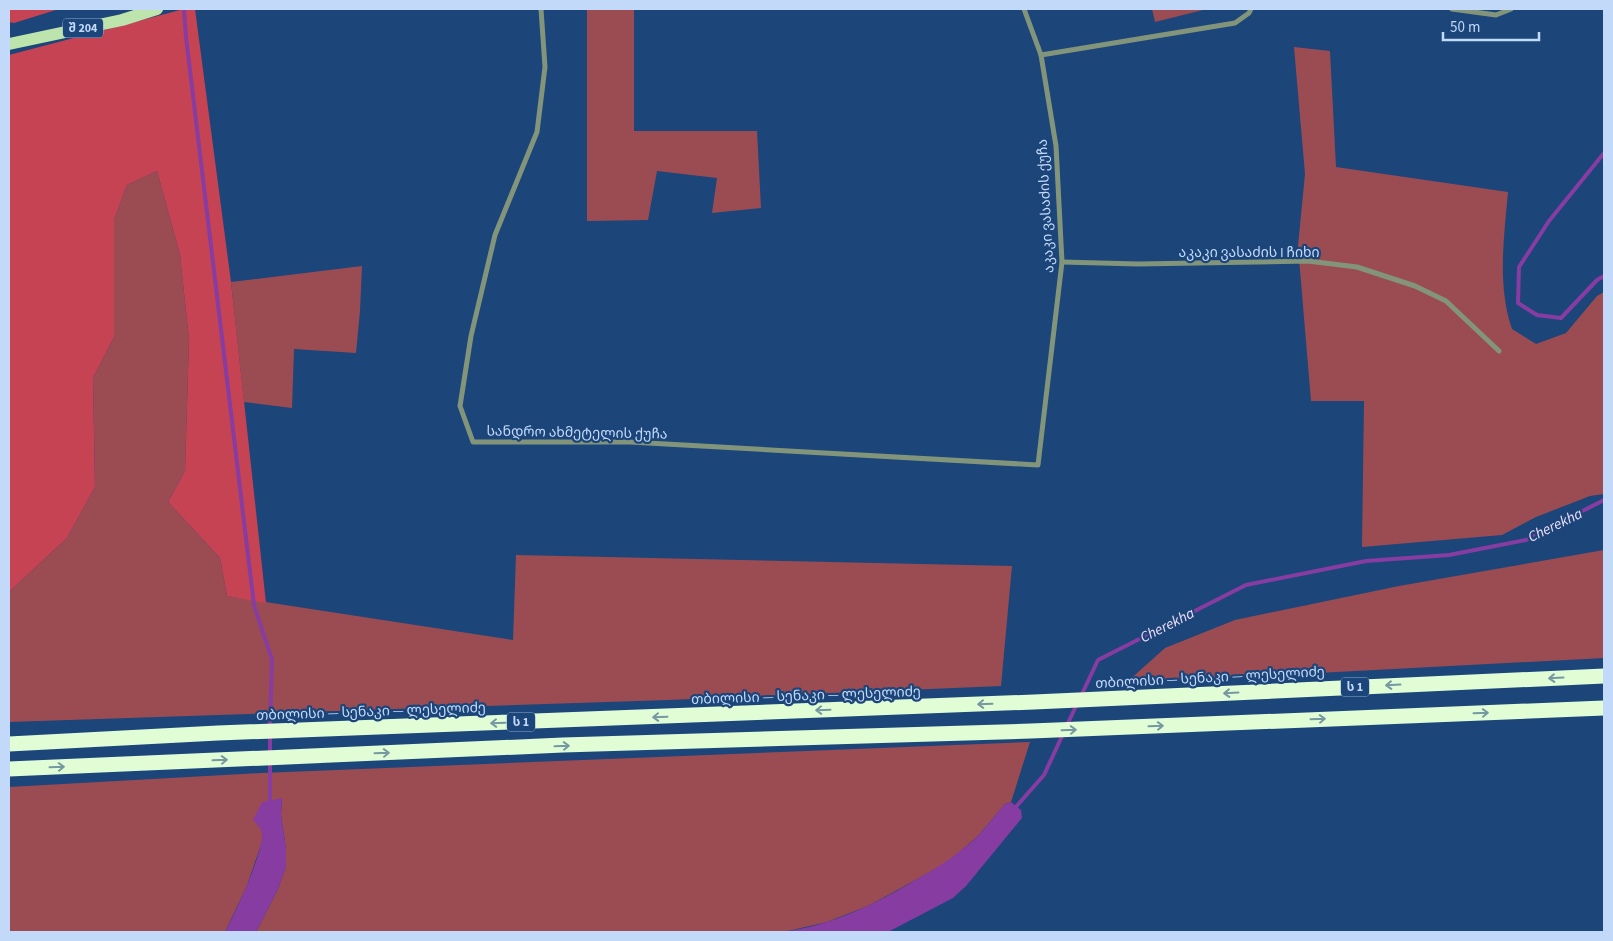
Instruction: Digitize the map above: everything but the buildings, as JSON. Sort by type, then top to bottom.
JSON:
[{"type":"highway","name":"თბილისი — სენაკი — ლესელიძე","points":[[9,744],[218,733],[1034,702],[1604,676]]},
{"type":"highway","name":"ს 1","points":[[9,769],[554,746],[1031,731],[1604,708]]},
{"type":"main road","name":"შ 204","points":[[9,44],[122,20],[157,9]]},
{"type":"street","name":"სანდრო ახმეტელის ქუჩა","points":[[541,9],[545,67],[537,132],[495,235],[471,336],[460,406],[473,442],[630,442],[1038,465]]},
{"type":"street","name":"აკაკი ვასაძის ქუჩა","points":[[1024,9],[1041,55],[1056,146],[1062,262],[1038,465]]},
{"type":"street","points":[[1041,55],[1235,23],[1249,13],[1251,9]]},
{"type":"street","points":[[1452,9],[1496,15],[1511,9]]},
{"type":"street","name":"აკაკი ვასაძის I ჩიხი","points":[[1062,262],[1138,264],[1308,261],[1357,267],[1415,286],[1446,302],[1499,351]]},
{"type":"shaded area","points":[[9,9],[59,9],[14,23],[9,22]]},
{"type":"shaded area","points":[[184,9],[195,9],[231,282],[266,603],[227,596],[220,558],[168,502],[185,471],[189,340],[180,255],[157,171],[127,185],[114,220],[114,337],[93,378],[95,487],[67,538],[9,592],[9,55]]},
{"type":"shaded area","points":[[587,9],[634,9],[634,131],[757,131],[761,208],[712,213],[717,178],[657,171],[648,220],[587,221]]},
{"type":"shaded area","points":[[1152,9],[1207,9],[1155,22]]},
{"type":"shaded area","points":[[1294,47],[1330,51],[1336,167],[1508,192],[1503,278],[1504,296],[1512,329],[1536,344],[1566,333],[1597,296],[1604,292],[1604,494],[1590,496],[1536,517],[1502,535],[1362,547],[1364,401],[1311,401],[1298,246],[1305,174]]},
{"type":"shaded area","points":[[157,171],[180,255],[189,340],[185,471],[168,502],[220,558],[227,596],[513,640],[516,555],[1012,566],[1001,686],[668,700],[9,722],[9,592],[67,538],[95,487],[93,378],[114,337],[114,220],[127,185]]},
{"type":"shaded area","points":[[362,266],[356,353],[294,349],[292,408],[244,402],[231,282]]},
{"type":"shaded area","points":[[1604,550],[1604,658],[1126,683],[1165,648],[1235,620],[1399,586]]},
{"type":"shaded area","points":[[1030,742],[1011,802],[1005,804],[978,836],[949,861],[868,906],[827,922],[788,931],[256,932],[278,889],[286,866],[286,849],[281,815],[282,798],[262,830],[262,842],[246,888],[225,932],[9,932],[9,787],[262,773]]},
{"type":"shaded area","points":[[282,798],[281,815],[286,849],[286,866],[278,889],[256,932],[225,932],[242,898],[261,842],[262,833],[253,820],[262,802]]},
{"type":"shaded area","points":[[1011,802],[1021,810],[1022,818],[966,886],[953,898],[888,932],[781,932],[818,925],[835,919],[870,905],[903,888],[964,848],[978,836],[1005,804]]},
{"type":"waterway","points":[[184,10],[254,605],[272,660],[270,728]]},
{"type":"waterway","name":"Cherekha","points":[[1604,153],[1549,221],[1519,267],[1518,303],[1537,315],[1561,318],[1597,280],[1604,276]]},
{"type":"waterway","name":"Cherekha","points":[[1081,696],[1098,660],[1246,585],[1366,561],[1449,555],[1526,540],[1604,500]]},
{"type":"waterway","name":"Cherekha","points":[[1067,725],[1077,704]]},
{"type":"waterway","name":"Cherekha","points":[[1014,809],[1044,775],[1063,734]]},
{"type":"waterway","points":[[270,735],[270,755]]},
{"type":"waterway","points":[[270,762],[270,805]]}]
